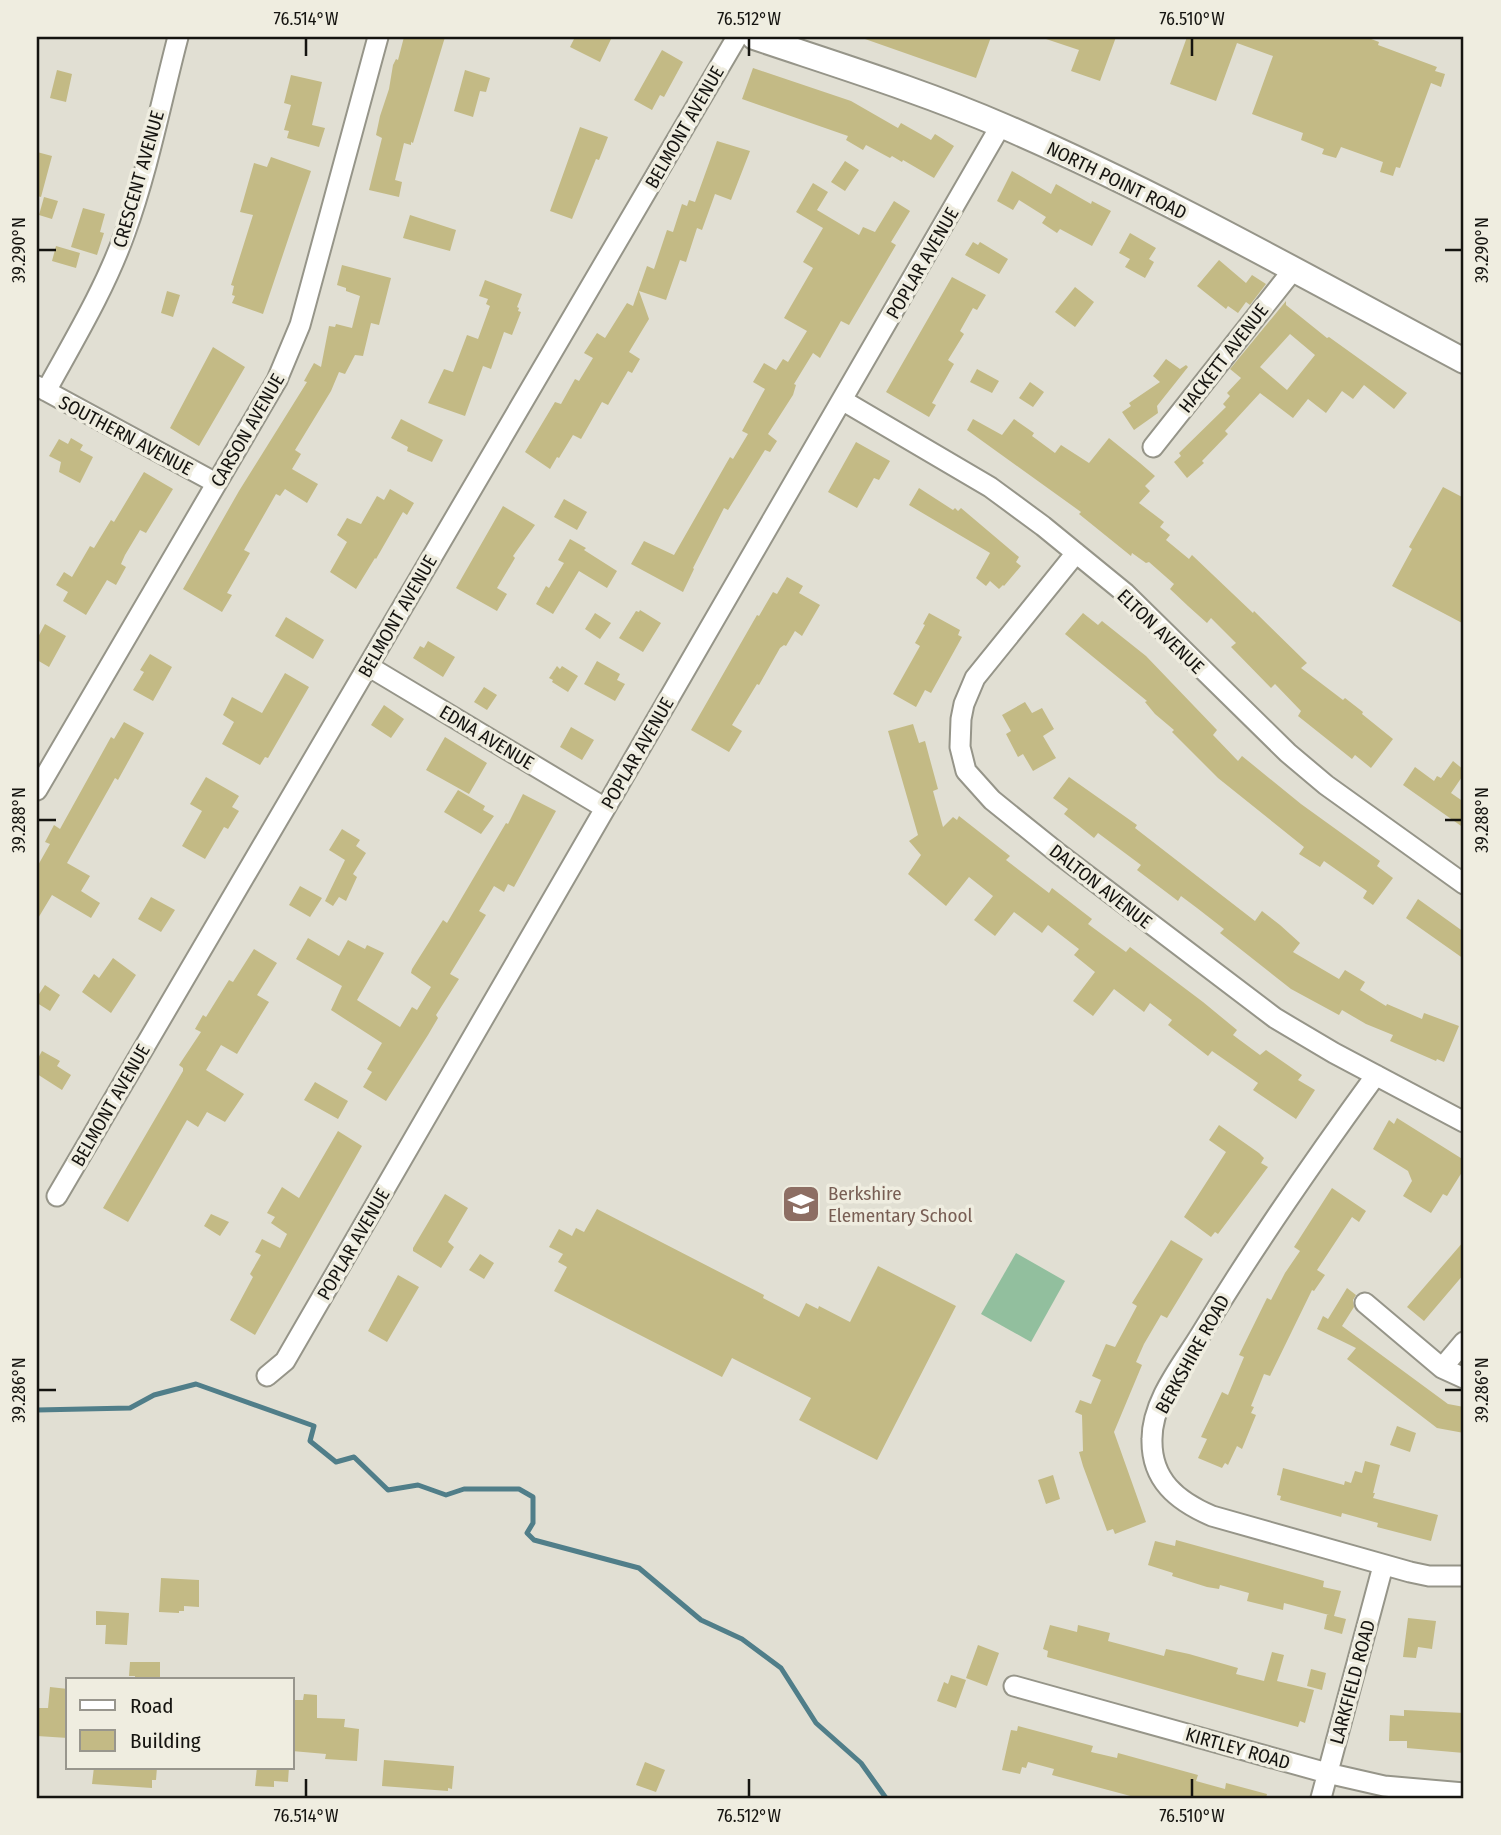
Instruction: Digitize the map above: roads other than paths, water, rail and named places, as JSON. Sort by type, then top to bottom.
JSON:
[{"type":"street","name":"CRESCENT AVENUE","points":[[41,389],[88,315],[126,232],[178,37]]},
{"type":"street","name":"CARSON AVENUE","points":[[37,790],[277,380],[300,325],[379,37]]},
{"type":"street","name":"BELMONT AVENUE","points":[[57,1196],[737,37]]},
{"type":"street","name":"NORTH POINT ROAD","points":[[754,37],[1001,125],[1135,188],[1464,361]]},
{"type":"street","name":"POPLAR AVENUE","points":[[267,1376],[285,1361],[1001,125]]},
{"type":"street","name":"HACKETT AVENUE","points":[[1153,447],[1293,270]]},
{"type":"street","name":"SOUTHERN AVENUE","points":[[41,389],[216,483]]},
{"type":"street","name":"ELTON AVENUE","points":[[842,400],[990,487],[1076,553],[1125,593],[1288,753],[1326,785],[1464,884]]},
{"type":"street","name":"DALTON AVENUE","points":[[1076,553],[972,685],[961,719],[960,747],[966,771],[992,800],[1239,992],[1302,1035],[1464,1122]]},
{"type":"street","name":"EDNA AVENUE","points":[[368,666],[606,808]]},
{"type":"street","name":"BERKSHIRE ROAD","points":[[1376,1075],[1312,1162],[1243,1265],[1167,1391],[1156,1416],[1152,1437],[1155,1467],[1169,1490],[1194,1508],[1228,1521],[1383,1566],[1429,1576],[1464,1576]]},
{"type":"street","points":[[1364,1303],[1442,1368],[1464,1378]]},
{"type":"street","points":[[1442,1368],[1464,1342]]},
{"type":"street","name":"LARKFIELD ROAD","points":[[1321,1798],[1383,1566]]},
{"type":"street","name":"KIRTLEY ROAD","points":[[1014,1686],[1327,1773],[1384,1786],[1436,1793],[1464,1793]]},
{"type":"waterway","points":[[37,1410],[130,1408],[154,1395],[196,1384],[314,1426],[310,1441],[336,1462],[354,1457],[388,1490],[418,1485],[446,1495],[464,1489],[519,1489],[533,1497],[533,1523],[527,1533],[534,1540],[639,1568],[701,1620],[742,1639],[781,1668],[816,1723],[861,1763],[886,1798]]},
{"type":"place","name":"Berkshire Elementary School","points":[[801,1204]]}]
